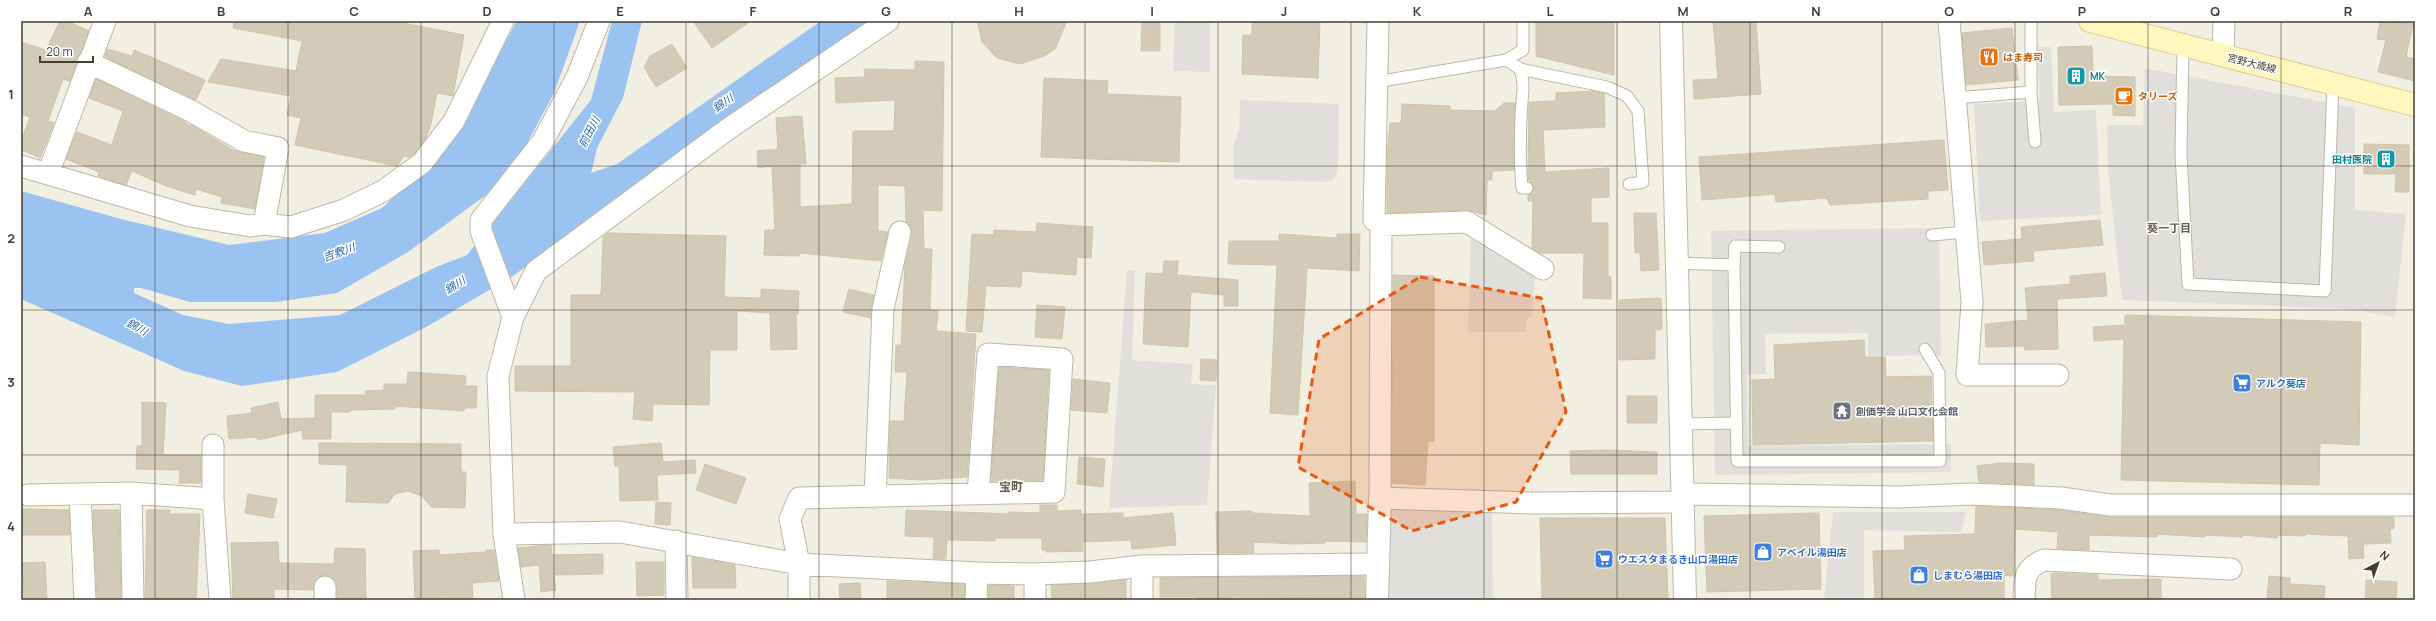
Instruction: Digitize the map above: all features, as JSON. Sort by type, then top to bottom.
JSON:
[{"type":"main road","name":"宮野大歳線","points":[[2093,21],[2144,28],[2183,45],[2415,105]]},
{"type":"street","points":[[48,174],[88,62],[106,21]]},
{"type":"street","points":[[21,166],[190,216],[250,226],[264,224],[291,227],[344,210],[383,191],[422,163],[454,121],[503,21]]},
{"type":"street","points":[[513,317],[481,231],[480,220],[543,141],[577,77],[599,21]]},
{"type":"street","points":[[514,600],[504,534],[498,376],[513,317],[536,271],[728,129],[888,21]]},
{"type":"street","points":[[1378,21],[1374,220],[1381,225],[1467,222],[1542,269]]},
{"type":"street","points":[[1671,21],[1685,600]]},
{"type":"street","points":[[1949,21],[1954,98],[1972,302],[1967,375],[2058,375]]},
{"type":"street","points":[[2223,56],[2224,21]]},
{"type":"street","points":[[88,62],[191,111],[244,141],[278,148],[264,224]]},
{"type":"street","points":[[1377,600],[1380,498],[1381,225]]},
{"type":"street","points":[[876,497],[883,309],[900,232]]},
{"type":"street","points":[[799,600],[799,564],[790,519],[798,498],[876,497],[1054,492],[1062,359],[988,354],[978,494]]},
{"type":"street","points":[[213,445],[213,499],[220,600]]},
{"type":"street","points":[[80,494],[85,600]]},
{"type":"street","points":[[28,495],[131,494],[213,499]]},
{"type":"street","points":[[131,494],[133,600]]},
{"type":"street","points":[[1380,498],[1532,503],[1682,498],[1899,497],[1972,494],[2061,498],[2110,504],[2415,505]]},
{"type":"street","points":[[504,534],[620,532],[799,564],[976,573],[1035,574],[1090,572],[1142,566],[1377,564]]},
{"type":"street","points":[[676,541],[677,600]]},
{"type":"street","points":[[2024,600],[2025,577],[2031,566],[2044,560],[2231,569]]},
{"type":"street","points":[[1142,566],[1142,600]]},
{"type":"street","points":[[976,573],[976,600]]},
{"type":"street","points":[[1035,574],[1035,600]]},
{"type":"lane","points":[[1376,82],[1506,60],[1523,50],[1523,21]]},
{"type":"lane","points":[[2031,21],[2032,92],[2035,142]]},
{"type":"lane","points":[[2183,45],[2181,154],[2188,284],[2325,291],[2333,84]]},
{"type":"lane","points":[[1506,60],[1520,69],[1607,87],[1627,96],[1638,111],[1643,182],[1629,184]]},
{"type":"lane","points":[[1520,69],[1524,80],[1521,119],[1521,177],[1522,188],[1528,188]]},
{"type":"lane","points":[[1954,98],[2032,92]]},
{"type":"lane","points":[[1932,234],[1966,232]]},
{"type":"lane","points":[[1779,247],[1735,246],[1737,461],[1940,460],[1939,373],[1925,349]]},
{"type":"lane","points":[[1676,263],[1734,265]]},
{"type":"lane","points":[[1681,424],[1736,423]]},
{"type":"highlighted area","points":[[1420,277],[1541,298],[1566,412],[1516,502],[1412,531],[1298,467],[1319,339]]},
{"type":"shaded area","points":[[1175,21],[1210,21],[1210,72],[1173,71]]},
{"type":"shaded area","points":[[2037,47],[2051,47],[2054,112],[2096,110],[2101,215],[1980,221],[1974,104],[2040,101]]},
{"type":"shaded area","points":[[2145,68],[2355,108],[2355,210],[2406,214],[2395,317],[2350,309],[2122,300],[2108,170],[2107,125],[2143,125]]},
{"type":"shaded area","points":[[1240,100],[1339,104],[1338,167],[1336,176],[1332,180],[1325,182],[1234,179],[1233,148],[1239,129]]},
{"type":"shaded area","points":[[1939,228],[1941,355],[1868,356],[1868,333],[1765,334],[1766,374],[1747,375],[1748,446],[1951,444],[1951,472],[1715,475],[1711,231]]},
{"type":"shaded area","points":[[1471,233],[1535,271],[1532,318],[1527,318],[1526,332],[1468,332]]},
{"type":"shaded area","points":[[1127,270],[1135,271],[1132,360],[1193,364],[1191,384],[1216,385],[1207,505],[1109,508]]},
{"type":"shaded area","points":[[1492,509],[1493,600],[1384,600],[1383,510]]},
{"type":"shaded area","points":[[1833,512],[1966,512],[1961,532],[1864,530],[1864,600],[1824,600]]},
{"type":"water","points":[[517,21],[580,21],[554,93],[524,149],[493,190],[408,252],[337,293],[276,302],[190,302],[141,288],[134,288],[134,293],[183,315],[229,324],[340,315],[436,267],[467,255],[591,100],[612,21],[642,21],[623,98],[597,148],[591,173],[617,164],[821,21],[872,21],[682,152],[513,276],[428,326],[337,372],[242,386],[184,371],[21,299],[21,191],[121,219],[229,245],[325,233],[382,208],[420,173],[469,107]]},
{"type":"building","points":[[60,21],[67,21],[89,31],[70,81],[63,79],[48,121],[54,123],[40,158],[21,150],[21,141],[30,117],[21,114],[21,42],[46,50]]},
{"type":"building","points":[[234,21],[393,21],[464,35],[453,96],[437,93],[431,124],[425,140],[414,154],[409,157],[404,156],[397,166],[295,145],[301,118],[287,115],[291,96],[208,82],[221,59],[296,71],[302,41],[233,28]]},
{"type":"building","points":[[693,21],[751,21],[712,48]]},
{"type":"building","points":[[977,21],[1067,21],[1055,49],[1044,56],[1020,64],[997,58],[982,42]]},
{"type":"building","points":[[1142,21],[1160,21],[1160,51],[1141,51]]},
{"type":"building","points":[[1252,21],[1320,21],[1318,78],[1242,74],[1243,35],[1252,35]]},
{"type":"building","points":[[1536,21],[1614,21],[1614,75],[1536,56]]},
{"type":"building","points":[[1713,21],[1756,21],[1761,94],[1694,99],[1693,80],[1718,79]]},
{"type":"building","points":[[2380,21],[2413,24],[2406,57],[2415,59],[2415,81],[2378,72],[2386,40],[2377,39]]},
{"type":"building","name":"はま寿司","points":[[2012,28],[2018,80],[1966,85],[1962,33]]},
{"type":"building","points":[[672,44],[687,68],[656,87],[644,67],[650,56]]},
{"type":"building","points":[[2092,46],[2093,76],[2135,77],[2135,116],[2113,115],[2113,104],[2059,105],[2058,47]]},
{"type":"building","points":[[107,49],[132,56],[134,50],[205,80],[196,100],[105,57]]},
{"type":"building","points":[[915,61],[944,62],[942,211],[923,210],[924,249],[932,249],[930,310],[938,311],[936,331],[976,334],[967,477],[922,480],[889,478],[890,421],[904,421],[907,372],[895,372],[896,345],[901,345],[905,266],[912,234],[911,228],[906,222],[905,186],[878,185],[878,231],[888,232],[881,261],[799,253],[799,256],[764,255],[765,230],[775,230],[772,166],[758,168],[757,151],[778,149],[776,118],[802,116],[806,164],[800,164],[800,207],[852,204],[853,131],[894,131],[895,100],[836,103],[835,78],[865,77],[864,69],[915,70]]},
{"type":"building","points":[[1044,78],[1108,81],[1107,94],[1181,97],[1179,162],[1041,157]]},
{"type":"building","points":[[96,79],[185,122],[186,124],[193,126],[233,150],[264,157],[255,209],[221,203],[222,197],[196,189],[195,195],[166,186],[132,171],[126,185],[98,176],[99,172],[66,159],[77,132],[112,145],[123,111],[89,98]]},
{"type":"building","points":[[1594,91],[1604,93],[1605,127],[1543,130],[1545,172],[1609,168],[1609,197],[1591,198],[1591,223],[1608,223],[1608,277],[1611,277],[1611,299],[1583,298],[1584,253],[1540,253],[1532,248],[1533,201],[1528,201],[1528,195],[1534,188],[1528,179],[1529,102],[1556,101],[1556,93]]},
{"type":"building","points":[[1504,103],[1515,103],[1514,170],[1492,171],[1492,180],[1487,180],[1486,215],[1467,210],[1387,213],[1387,157],[1390,123],[1401,123],[1402,104],[1450,106],[1450,110],[1495,111]]},
{"type":"building","points":[[1944,140],[1948,190],[1928,191],[1928,199],[1830,205],[1827,198],[1776,202],[1775,194],[1702,200],[1699,157]]},
{"type":"building","name":"田村医院","points":[[2364,144],[2409,145],[2409,192],[2395,192],[2396,174],[2364,174]]},
{"type":"building","points":[[1634,213],[1656,213],[1659,270],[1641,271],[1640,253],[1635,253]]},
{"type":"building","points":[[2100,220],[2103,245],[2033,251],[2034,261],[1984,265],[1982,242],[2022,239],[2021,227]]},
{"type":"building","points":[[1037,223],[1093,227],[1091,258],[1077,257],[1076,275],[1022,271],[1021,287],[986,286],[982,332],[966,331],[972,234],[994,235],[994,230],[1036,232]]},
{"type":"building","points":[[608,233],[726,236],[724,297],[761,298],[761,289],[799,291],[798,314],[796,314],[797,349],[771,350],[770,313],[737,311],[737,350],[710,350],[709,405],[653,404],[652,421],[633,419],[635,392],[515,391],[515,366],[571,366],[571,295],[601,295],[603,237]]},
{"type":"building","points":[[1279,234],[1337,238],[1337,234],[1360,234],[1359,271],[1307,268],[1298,415],[1270,413],[1277,265],[1228,264],[1229,241],[1279,241]]},
{"type":"building","points":[[1164,261],[1178,261],[1177,275],[1238,280],[1238,306],[1224,306],[1224,295],[1191,292],[1188,347],[1143,344],[1146,273],[1163,274]]},
{"type":"building","points":[[2105,273],[2107,296],[2057,299],[2058,349],[2025,350],[2024,346],[1986,347],[1985,324],[2028,320],[2025,288],[2070,284],[2070,276]]},
{"type":"building","points":[[1393,275],[1434,276],[1434,441],[1428,441],[1425,485],[1392,483]]},
{"type":"building","points":[[849,289],[874,295],[871,318],[843,312]]},
{"type":"building","points":[[1661,298],[1662,329],[1655,330],[1655,359],[1619,360],[1619,300]]},
{"type":"building","points":[[1037,305],[1065,307],[1062,339],[1035,337]]},
{"type":"building","name":"アルク葵店","points":[[2125,315],[2361,322],[2359,445],[2320,443],[2319,485],[2121,480],[2124,339],[2094,341],[2093,327],[2125,325]]},
{"type":"building","name":"創価学会 山口文化会館","points":[[1864,340],[1865,357],[1885,357],[1886,377],[1931,376],[1933,441],[1753,445],[1752,380],[1775,379],[1774,345]]},
{"type":"building","points":[[1201,359],[1217,360],[1216,381],[1200,380]]},
{"type":"building","points":[[999,367],[1049,370],[1043,480],[991,481]]},
{"type":"building","points":[[408,372],[466,376],[465,386],[477,386],[476,408],[464,408],[464,411],[395,406],[395,409],[331,412],[331,439],[303,439],[302,430],[258,440],[257,437],[229,439],[227,416],[252,413],[251,408],[278,402],[281,419],[315,418],[315,395],[366,395],[365,391],[384,390],[384,384],[407,384]]},
{"type":"building","points":[[1073,379],[1110,383],[1107,413],[1071,410]]},
{"type":"building","points":[[1627,396],[1657,396],[1657,423],[1627,423]]},
{"type":"building","points":[[142,402],[166,403],[163,455],[201,455],[201,483],[179,483],[180,470],[136,469],[137,446],[142,446]]},
{"type":"building","points":[[319,443],[461,444],[461,472],[466,472],[465,508],[431,507],[422,496],[408,491],[395,494],[388,503],[346,502],[347,465],[319,464]]},
{"type":"building","points":[[661,443],[663,462],[695,460],[696,473],[657,475],[658,500],[620,501],[619,466],[615,466],[613,447]]},
{"type":"building","points":[[1606,450],[1657,452],[1657,474],[1571,474],[1570,451]]},
{"type":"building","points":[[1079,457],[1105,459],[1103,487],[1077,484]]},
{"type":"building","points":[[2000,463],[2034,464],[2034,485],[1979,482],[1977,466]]},
{"type":"building","points":[[705,464],[746,478],[736,504],[696,490]]},
{"type":"building","points":[[1355,481],[1356,514],[1367,514],[1366,542],[1325,541],[1325,543],[1294,544],[1253,542],[1254,553],[1217,553],[1216,512],[1252,511],[1252,513],[1310,516],[1309,483]]},
{"type":"building","points":[[248,494],[277,499],[273,518],[245,513]]},
{"type":"building","points":[[656,502],[671,503],[670,525],[655,524]]},
{"type":"building","points":[[1040,505],[1057,505],[1057,511],[1081,510],[1081,514],[1123,513],[1123,518],[1173,513],[1176,545],[1132,549],[1131,540],[1082,542],[1083,551],[1046,552],[1046,550],[1042,550],[1042,538],[995,538],[995,541],[947,540],[946,559],[933,559],[934,537],[905,536],[906,510],[1009,514],[1009,512],[1040,513]]},
{"type":"building","points":[[1976,506],[2060,510],[2110,517],[2394,517],[2394,528],[2390,529],[2391,543],[2363,544],[2364,558],[2349,559],[2348,536],[2305,534],[2305,536],[2277,535],[2277,538],[2242,535],[2242,537],[2206,535],[2205,537],[2157,534],[2157,537],[2089,535],[2089,550],[2057,549],[2058,532],[2015,529],[2014,576],[2004,575],[2004,600],[1875,600],[1873,551],[1905,550],[1904,536],[1975,534]]},
{"type":"building","points":[[22,509],[69,510],[70,535],[22,535]]},
{"type":"building","points":[[93,510],[119,510],[121,600],[97,600]]},
{"type":"building","points":[[147,510],[170,510],[169,514],[200,514],[196,600],[145,600]]},
{"type":"building","name":"アベイル湯田店","points":[[1819,513],[1821,589],[1707,592],[1704,516]]},
{"type":"building","name":"ウエスタまるき山口湯田店","points":[[1540,518],[1665,518],[1668,600],[1542,600]]},
{"type":"building","points":[[278,542],[279,563],[334,564],[335,548],[365,549],[366,600],[337,600],[336,581],[325,575],[315,581],[313,590],[274,589],[274,600],[233,600],[231,543]]},
{"type":"building","points":[[551,545],[552,555],[603,554],[603,574],[554,575],[556,590],[541,592],[539,565],[521,567],[518,548]]},
{"type":"building","points":[[439,550],[439,555],[486,552],[486,550],[494,550],[499,581],[472,583],[473,598],[415,599],[413,551]]},
{"type":"building","points":[[692,557],[735,565],[736,588],[693,588]]},
{"type":"building","points":[[45,562],[47,600],[24,600],[23,563]]},
{"type":"building","points":[[636,562],[664,562],[664,595],[637,596]]},
{"type":"building","points":[[2051,574],[2098,575],[2098,580],[2161,579],[2161,600],[2052,600]]},
{"type":"building","points":[[1364,576],[1365,598],[1229,597],[1229,600],[1197,600],[1197,597],[1160,597],[1160,578]]},
{"type":"building","points":[[2269,576],[2290,578],[2290,584],[2325,586],[2324,600],[2267,600]]},
{"type":"building","points":[[1126,580],[1126,599],[1081,597],[1081,600],[1052,600],[1051,585]]},
{"type":"building","points":[[2366,580],[2397,582],[2396,600],[2365,600]]},
{"type":"building","points":[[887,581],[965,584],[964,600],[887,600]]},
{"type":"building","points":[[860,583],[861,600],[840,600],[839,584]]},
{"type":"building","points":[[989,585],[1014,586],[1014,600],[988,600]]},
{"type":"place","name":"はま寿司","points":[[1989,57]]},
{"type":"place","name":"MK","points":[[2076,76]]},
{"type":"place","name":"タリーズ","points":[[2124,96]]},
{"type":"place","name":"田村医院","points":[[2386,159]]},
{"type":"place","name":"アルク葵店","points":[[2242,383]]},
{"type":"place","name":"創価学会 山口文化会館","points":[[1842,411]]},
{"type":"place","name":"アベイル湯田店","points":[[1763,552]]},
{"type":"place","name":"ウエスタまるき山口湯田店","points":[[1604,559]]},
{"type":"place","name":"しまむら湯田店","points":[[1919,575]]},
{"type":"district","name":"葵一丁目","points":[[2169,228]]},
{"type":"district","name":"宝町","points":[[1011,487]]},
{"type":"water label","name":"錦川","points":[[723,103]]},
{"type":"water label","name":"前田川","points":[[589,132]]},
{"type":"water label","name":"吉敷川","points":[[339,252]]},
{"type":"water label","name":"錦川","points":[[455,285]]},
{"type":"water label","name":"錦川","points":[[137,327]]}]
